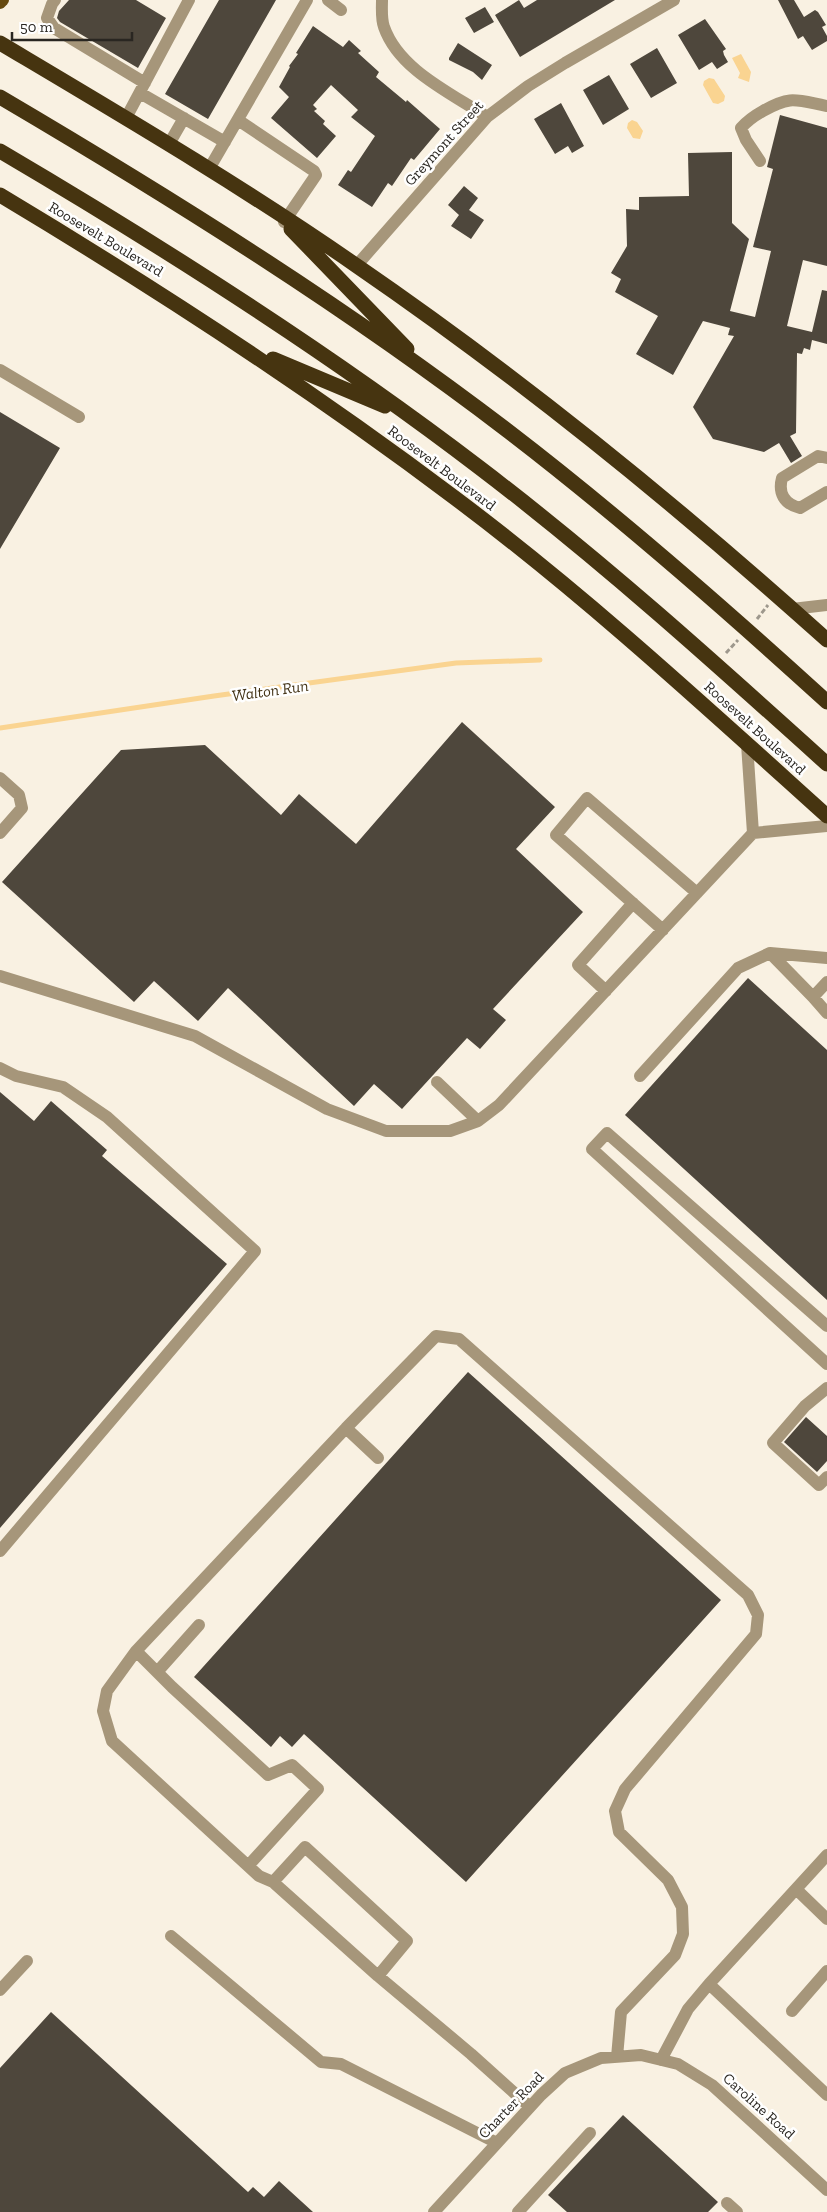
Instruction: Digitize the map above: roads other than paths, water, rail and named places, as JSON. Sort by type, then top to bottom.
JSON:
[{"type":"highway","points":[[0,43],[210,169],[269,207],[285,220],[357,265],[535,395],[599,445],[685,515],[827,640]]},
{"type":"highway","points":[[0,97],[211,224],[291,276],[436,378],[516,437],[641,538],[827,702]]},
{"type":"highway","name":"Roosevelt Boulevard","points":[[0,151],[199,271],[337,364],[480,468],[612,574],[690,640],[827,764]]},
{"type":"highway","name":"Roosevelt Boulevard","points":[[0,195],[145,283],[244,347],[394,453],[502,535],[651,658],[827,816]]},
{"type":"highway","points":[[285,220],[436,378]]},
{"type":"highway","points":[[244,347],[409,416]]},
{"type":"main road","points":[[0,3],[3,0]]},
{"type":"street","points":[[55,0],[47,18],[54,28],[184,118],[225,142]]},
{"type":"street","points":[[126,118],[188,0]]},
{"type":"street","points":[[210,169],[307,0]]},
{"type":"street","points":[[328,0],[341,10]]},
{"type":"street","points":[[382,0],[383,26],[395,50],[411,67],[487,117]]},
{"type":"street","name":"Greymont Street","points":[[357,265],[487,117],[528,86],[564,63],[674,0]]},
{"type":"street","points":[[760,161],[746,140],[741,128],[748,120],[781,101],[794,100],[827,106]]},
{"type":"street","points":[[169,144],[184,118]]},
{"type":"street","points":[[238,120],[314,171],[316,175],[285,220]]},
{"type":"street","points":[[0,370],[79,417]]},
{"type":"street","points":[[827,458],[818,456],[782,478],[780,484],[781,491],[788,503],[800,508],[827,492]]},
{"type":"street","points":[[792,609],[827,605]]},
{"type":"street","points":[[747,744],[753,833]]},
{"type":"street","points":[[0,778],[19,795],[22,808],[0,833]]},
{"type":"street","points":[[663,930],[556,836],[587,798],[697,893]]},
{"type":"street","points":[[0,976],[195,1036],[327,1109],[386,1131],[450,1130],[478,1121],[499,1105],[753,833],[827,826]]},
{"type":"street","points":[[606,990],[578,965],[633,903]]},
{"type":"street","points":[[770,953],[827,1013]]},
{"type":"street","points":[[640,1076],[738,968],[770,953],[827,958]]},
{"type":"street","points":[[813,997],[827,982]]},
{"type":"street","points":[[0,1068],[16,1076],[63,1087],[106,1117],[255,1251],[0,1551]]},
{"type":"street","points":[[437,1082],[478,1121]]},
{"type":"street","points":[[827,1326],[607,1133],[592,1149],[827,1364]]},
{"type":"street","points":[[530,2107],[471,2054],[378,1976],[273,1882],[259,1876],[112,1741],[103,1711],[106,1690],[136,1652],[346,1428],[436,1336],[459,1339],[748,1595],[758,1616],[756,1634],[625,1789],[615,1811],[619,1832],[668,1880],[682,1907],[683,1934],[675,1955],[621,2012],[617,2057]]},
{"type":"street","points":[[826,1391],[806,1406],[773,1443],[819,1485],[827,1477]]},
{"type":"street","points":[[346,1428],[378,1458]]},
{"type":"street","points":[[158,1671],[200,1625]]},
{"type":"street","points":[[136,1652],[268,1775],[292,1766],[318,1789],[248,1866]]},
{"type":"street","points":[[273,1882],[305,1847],[407,1942],[378,1976]]},
{"type":"street","points":[[661,2060],[688,2009],[826,1858]]},
{"type":"street","points":[[796,1889],[827,1919]]},
{"type":"street","points":[[171,1936],[321,2062],[341,2064],[497,2143]]},
{"type":"street","points":[[0,1990],[27,1961]]},
{"type":"street","points":[[792,2010],[827,1971]]},
{"type":"street","points":[[709,1984],[827,2095]]},
{"type":"street","name":"Charter Road","points":[[434,2212],[530,2107],[565,2073],[601,2058],[641,2055],[661,2060]]},
{"type":"street","name":"Caroline Road","points":[[661,2060],[678,2064],[712,2084],[827,2190]]},
{"type":"street","points":[[518,2212],[590,2132]]},
{"type":"street","points":[[727,2203],[737,2212]]},
{"type":"waterway","name":"Walton Run","points":[[0,728],[456,663],[540,660]]}]
